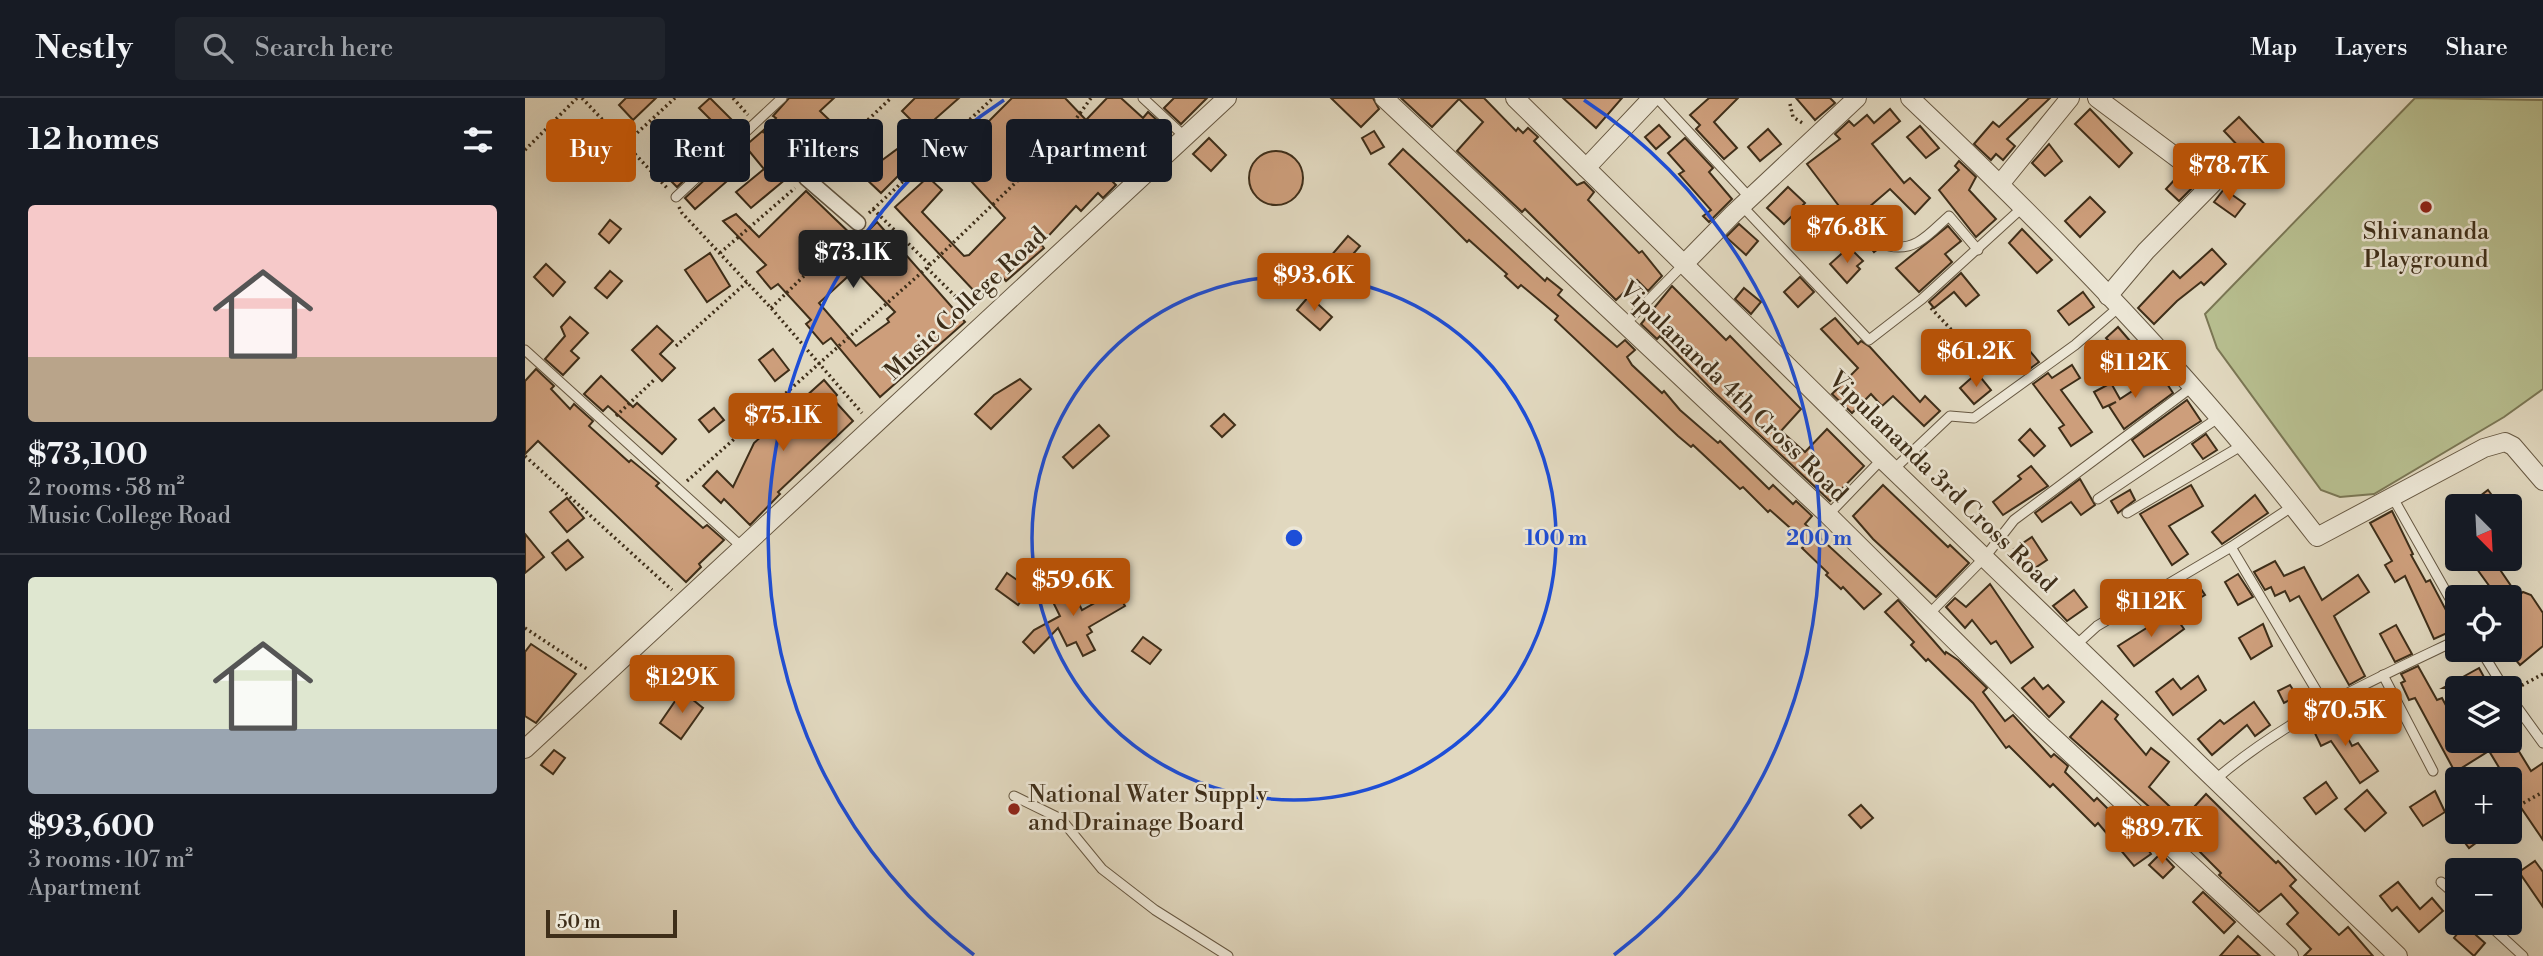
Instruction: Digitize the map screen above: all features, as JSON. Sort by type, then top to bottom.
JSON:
[{"type":"street","name":"Music College Road","points":[[525,749],[1184,135],[1227,98]]},
{"type":"street","name":"Vipulananda 4th Cross Road","points":[[1384,98],[1626,323],[1828,515],[2040,724],[2289,956]]},
{"type":"street","name":"Vipulananda 3rd Cross Road","points":[[1515,98],[2075,646],[2398,956]]},
{"type":"street","points":[[1586,168],[1652,98]]},
{"type":"street","points":[[1685,263],[1818,132],[1857,98]]},
{"type":"street","points":[[1910,98],[2000,184],[2114,301],[2192,387],[2317,537],[2484,447],[2505,442],[2513,446],[2543,481]]},
{"type":"street","points":[[2000,184],[2070,98]]},
{"type":"street","points":[[2097,98],[2213,184],[2145,251],[2114,301]]},
{"type":"street","points":[[814,182],[858,223]]},
{"type":"lane","points":[[676,197],[782,98]]},
{"type":"lane","points":[[1143,98],[1184,135]]},
{"type":"lane","points":[[1657,98],[1870,340],[1922,299],[2023,207]]},
{"type":"lane","points":[[1889,246],[1904,249],[1916,244],[1949,216],[1978,250]]},
{"type":"lane","points":[[1626,323],[1685,263]]},
{"type":"lane","points":[[1828,515],[1950,416],[1974,418],[2075,345],[2114,301]]},
{"type":"lane","points":[[525,350],[680,488],[741,547]]},
{"type":"lane","points":[[1929,614],[1985,557],[2014,520],[2192,387]]},
{"type":"lane","points":[[2098,499],[2218,418]]},
{"type":"lane","points":[[2127,513],[2241,446]]},
{"type":"lane","points":[[2393,498],[2445,590]]},
{"type":"lane","points":[[2075,646],[2097,626],[2231,547],[2293,506]]},
{"type":"lane","points":[[2231,547],[2325,705]]},
{"type":"lane","points":[[2216,779],[2243,755],[2325,705],[2445,646]]},
{"type":"lane","points":[[2383,675],[2433,771]]},
{"type":"lane","points":[[2522,713],[2543,743]]},
{"type":"lane","points":[[1014,796],[1062,819],[1102,869],[1155,910],[1228,956]]},
{"type":"lane","points":[[2441,882],[2445,886]]},
{"type":"lane","points":[[2500,935],[2523,956]]},
{"type":"path","points":[[525,150],[580,98],[601,119]]},
{"type":"path","points":[[636,134],[675,98]]},
{"type":"path","points":[[733,98],[764,132]]},
{"type":"path","points":[[771,308],[993,98]]},
{"type":"path","points":[[680,488],[929,266],[1063,137],[1091,98]]},
{"type":"path","points":[[1790,104],[1793,117],[1818,132]]},
{"type":"path","points":[[636,155],[676,197],[681,213],[771,308],[873,425]]},
{"type":"path","points":[[873,209],[982,323]]},
{"type":"path","points":[[676,346],[747,282]]},
{"type":"path","points":[[1922,299],[1961,339]]},
{"type":"path","points":[[607,424],[654,380]]},
{"type":"path","points":[[525,456],[684,601]]},
{"type":"path","points":[[525,628],[601,678]]},
{"type":"path","points":[[2522,686],[2543,674]]},
{"type":"path","points":[[2522,804],[2543,792]]},
{"type":"green space","name":"Shivananda Playground","points":[[2415,98],[2543,100],[2543,389],[2504,417],[2374,494],[2340,497],[2321,490],[2217,348],[2205,314]]},
{"type":"building","points":[[626,98],[656,98],[634,119],[619,105]]},
{"type":"building","points":[[710,98],[731,119],[710,119],[699,108]]},
{"type":"building","points":[[789,98],[834,98],[820,111],[828,119],[775,119],[773,116]]},
{"type":"building","points":[[915,98],[959,98],[935,119],[910,119],[902,111]]},
{"type":"building","points":[[1012,98],[1065,98],[1085,119],[1006,119],[1006,182],[1113,182],[1116,185],[1103,198],[1098,193],[1081,211],[1076,206],[1041,244],[1044,248],[1006,281],[998,272],[976,293],[895,207],[922,182],[933,182],[942,190],[922,212],[964,256],[969,255],[1005,218],[972,182],[992,182],[991,119]]},
{"type":"building","points":[[1107,98],[1121,98],[1143,118],[1148,112],[1156,119],[1087,119]]},
{"type":"building","points":[[1174,98],[1207,98],[1181,124],[1164,108]]},
{"type":"building","points":[[1331,98],[1373,98],[1379,109],[1361,127]]},
{"type":"building","points":[[1401,98],[1484,98],[1516,131],[1518,128],[1523,133],[1528,128],[1538,137],[1534,141],[1577,185],[1584,182],[1594,192],[1588,200],[1639,253],[1642,251],[1662,276],[1648,291],[1637,280],[1616,300],[1525,209],[1522,212],[1457,151],[1483,122],[1459,99],[1432,127]]},
{"type":"building","points":[[1563,98],[1622,98],[1596,128]]},
{"type":"building","points":[[1709,98],[1738,98],[1714,122],[1737,148],[1724,159],[1696,129],[1700,125],[1690,115]]},
{"type":"building","points":[[1796,98],[1830,98],[1835,103],[1815,120]]},
{"type":"building","points":[[2029,98],[2050,98],[2007,139],[2015,146],[2003,160],[1996,154],[1991,160],[1974,144],[1993,122],[1999,127]]},
{"type":"building","points":[[1890,109],[1900,121],[1872,144],[1904,183],[1910,178],[1930,198],[1915,214],[1890,189],[1868,208],[1892,238],[1874,252],[1807,164],[1840,139],[1835,134],[1849,121],[1854,126],[1867,115],[1874,123]]},
{"type":"building","points":[[2090,109],[2132,153],[2119,167],[2075,124]]},
{"type":"building","points":[[2239,117],[2272,152],[2257,166],[2224,131]]},
{"type":"building","points":[[1659,125],[1670,137],[1656,149],[1645,137]]},
{"type":"building","points":[[1920,126],[1939,148],[1926,158],[1907,137]]},
{"type":"building","points":[[1768,129],[1781,144],[1760,161],[1748,147]]},
{"type":"building","points":[[764,130],[764,169],[750,152],[750,142]]},
{"type":"building","points":[[1374,131],[1384,147],[1371,154],[1362,138]]},
{"type":"building","points":[[1209,138],[1226,155],[1211,171],[1193,154]]},
{"type":"building","points":[[1685,138],[1713,168],[1709,172],[1732,199],[1709,222],[1703,216],[1711,210],[1679,174],[1684,171],[1668,153]]},
{"type":"building","points":[[2049,144],[2062,161],[2045,176],[2032,163]]},
{"type":"building","points":[[897,149],[897,177],[881,193],[869,182],[883,182],[883,160]]},
{"type":"building","points":[[1403,149],[1545,281],[1547,278],[1562,290],[1558,295],[1617,347],[1625,340],[1635,350],[1627,357],[1632,365],[1662,393],[1664,391],[1680,410],[1718,443],[1720,441],[1769,489],[1773,485],[1793,504],[1796,501],[1812,516],[1805,524],[1881,594],[1864,609],[1843,587],[1841,589],[1826,575],[1828,573],[1802,548],[1807,543],[1770,510],[1768,512],[1743,487],[1740,489],[1693,445],[1691,447],[1678,436],[1555,320],[1558,316],[1521,285],[1518,288],[1505,276],[1507,274],[1469,240],[1467,242],[1389,164]]},
{"type":"building","points":[[1276,151],[1295,159],[1303,178],[1295,197],[1276,205],[1257,197],[1249,178],[1257,159]]},
{"type":"building","points":[[1959,161],[1976,177],[1969,190],[1996,219],[1976,237],[1939,190],[1959,170],[1955,166]]},
{"type":"building","points":[[764,169],[764,182],[782,182],[751,208],[736,192]]},
{"type":"building","points":[[2178,176],[2191,189],[2179,201],[2166,189]]},
{"type":"building","points":[[702,182],[726,182],[695,209],[685,198]]},
{"type":"building","points":[[1788,187],[1805,203],[1784,224],[1767,208]]},
{"type":"building","points":[[2224,189],[2245,204],[2235,217],[2214,202]]},
{"type":"building","points":[[806,191],[858,241],[877,222],[965,322],[880,397],[831,338],[823,344],[806,324],[811,320],[778,284],[771,289],[757,272],[766,265],[723,221],[736,214],[759,237]],"holes":[[[855,270],[895,312],[887,319],[889,322],[856,346],[819,303]]]},
{"type":"building","points":[[2090,197],[2105,212],[2080,237],[2065,221]]},
{"type":"building","points":[[610,220],[621,229],[609,243],[599,234]]},
{"type":"building","points":[[1739,224],[1758,241],[1746,255],[1726,237]]},
{"type":"building","points":[[1948,226],[1961,241],[1945,254],[1952,262],[1919,292],[1896,268]]},
{"type":"building","points":[[2022,229],[2052,260],[2037,273],[2009,243]]},
{"type":"building","points":[[1348,236],[1360,246],[1336,274],[1324,264]]},
{"type":"building","points":[[1849,247],[1863,261],[1857,266],[1860,269],[1847,283],[1830,264]]},
{"type":"building","points":[[2212,249],[2226,264],[2204,285],[2201,282],[2177,301],[2154,324],[2138,308],[2173,271],[2180,278]]},
{"type":"building","points":[[710,253],[730,286],[707,302],[685,270]]},
{"type":"building","points":[[546,264],[565,282],[553,296],[534,277]]},
{"type":"building","points":[[610,271],[622,281],[607,298],[595,288]]},
{"type":"building","points":[[1961,273],[1979,295],[1966,306],[1954,292],[1934,308],[1929,302]]},
{"type":"building","points":[[1800,277],[1814,292],[1798,307],[1784,292]]},
{"type":"building","points":[[1672,286],[1726,340],[1730,336],[1801,409],[1781,431],[1805,452],[1827,429],[1864,466],[1830,501],[1714,392],[1660,336],[1657,339],[1641,324]]},
{"type":"building","points":[[1744,288],[1761,302],[1751,314],[1735,299]]},
{"type":"building","points":[[2083,292],[2094,307],[2069,325],[2058,311]]},
{"type":"building","points":[[1309,296],[1332,317],[1320,330],[1297,310]]},
{"type":"building","points":[[570,317],[588,333],[571,351],[579,358],[563,375],[545,359],[565,336],[561,327]]},
{"type":"building","points":[[1835,318],[1858,344],[1861,341],[1870,347],[1920,402],[1925,396],[1940,411],[1924,426],[1893,396],[1882,406],[1871,394],[1852,413],[1832,394],[1858,368],[1821,329]]},
{"type":"building","points":[[657,326],[673,341],[660,354],[675,368],[662,381],[632,350]]},
{"type":"building","points":[[2118,327],[2130,341],[2118,351],[2106,338]]},
{"type":"building","points":[[2020,339],[2039,362],[2024,373],[2019,373],[2003,354]]},
{"type":"building","points":[[773,349],[789,370],[775,381],[759,360]]},
{"type":"building","points":[[2072,365],[2080,378],[2061,390],[2092,432],[2071,446],[2059,428],[2064,425],[2033,384],[2048,373],[2052,378]]},
{"type":"building","points":[[536,369],[554,386],[551,389],[570,409],[574,404],[593,421],[589,426],[629,462],[631,460],[659,483],[656,486],[703,528],[707,525],[724,540],[699,564],[701,567],[686,582],[538,441],[525,454],[525,381]]},
{"type":"building","points":[[1977,373],[1991,390],[1974,404],[1960,388]]},
{"type":"building","points":[[2160,373],[2173,393],[2124,429],[2109,406],[2116,402],[2103,408],[2094,392],[2111,383],[2120,399]]},
{"type":"building","points":[[601,376],[633,407],[637,403],[676,439],[662,454],[608,406],[603,411],[584,394]]},
{"type":"building","points":[[1020,379],[1031,389],[991,429],[975,414],[994,395]]},
{"type":"building","points":[[824,380],[837,395],[833,399],[853,421],[778,492],[780,494],[750,525],[724,499],[721,503],[703,486],[717,471],[733,487],[754,443]]},
{"type":"building","points":[[2187,400],[2201,421],[2144,457],[2132,440]]},
{"type":"building","points":[[714,408],[724,420],[709,432],[699,420]]},
{"type":"building","points":[[1224,414],[1235,425],[1222,437],[1211,426]]},
{"type":"building","points":[[1099,425],[1109,436],[1073,468],[1063,457]]},
{"type":"building","points":[[2030,429],[2045,446],[2034,456],[2019,440]]},
{"type":"building","points":[[2206,434],[2217,450],[2203,459],[2192,444]]},
{"type":"building","points":[[2031,466],[2048,486],[2003,515],[1993,502],[2021,479],[2018,476]]},
{"type":"building","points":[[2080,479],[2095,505],[2081,515],[2071,502],[2042,522],[2035,513]]},
{"type":"building","points":[[1883,485],[1948,547],[1950,545],[1969,563],[1936,597],[1873,539],[1853,516]]},
{"type":"building","points":[[2191,485],[2203,506],[2169,526],[2188,554],[2172,565],[2140,514]]},
{"type":"building","points":[[2130,490],[2135,500],[2118,513],[2111,501]]},
{"type":"building","points":[[2255,495],[2268,513],[2222,544],[2212,532]]},
{"type":"building","points":[[567,498],[584,518],[567,532],[550,512]]},
{"type":"building","points":[[2392,511],[2413,554],[2411,555],[2426,582],[2430,580],[2445,608],[2445,634],[2434,639],[2405,576],[2395,582],[2385,565],[2392,561],[2370,523]]},
{"type":"building","points":[[525,534],[544,557],[525,573]]},
{"type":"building","points":[[2032,537],[2047,560],[2029,572],[2014,549]]},
{"type":"building","points":[[568,540],[583,557],[566,570],[552,553]]},
{"type":"building","points":[[2275,561],[2284,576],[2304,567],[2322,600],[2358,575],[2369,592],[2334,616],[2365,676],[2349,685],[2299,596],[2290,601],[2285,591],[2275,596],[2271,587],[2265,590],[2254,572]]},
{"type":"building","points":[[2478,571],[2501,571],[2510,585],[2489,585]]},
{"type":"building","points":[[1007,573],[1030,589],[1018,605],[996,589]]},
{"type":"building","points":[[2238,574],[2253,597],[2238,605],[2225,582]]},
{"type":"building","points":[[1065,576],[1082,610],[1116,591],[1125,606],[1089,627],[1092,632],[1087,635],[1095,650],[1083,656],[1076,642],[1067,646],[1058,628],[1034,653],[1023,642],[1034,630],[1060,616],[1045,586]]},
{"type":"building","points":[[2195,580],[2205,595],[2193,602],[2183,587]]},
{"type":"building","points":[[1990,584],[2033,647],[2011,663],[1996,641],[1991,644],[1972,620],[1965,628],[1946,607],[1955,598],[1966,607]]},
{"type":"building","points":[[2074,590],[2087,607],[2067,621],[2053,606]]},
{"type":"building","points":[[2523,592],[2531,595],[2543,613],[2543,646],[2520,665],[2517,662],[2522,662]]},
{"type":"building","points":[[1898,600],[1945,654],[1946,652],[1958,660],[1987,688],[1983,692],[2005,721],[2013,715],[2051,757],[2054,754],[2068,766],[2065,772],[2094,801],[2097,798],[2120,821],[2123,818],[2131,825],[2151,854],[2134,866],[2098,823],[2095,826],[2053,784],[2050,787],[2009,746],[2006,748],[1973,703],[1928,659],[1926,661],[1911,645],[1914,642],[1885,612]]},
{"type":"building","points":[[2172,612],[2184,629],[2134,666],[2118,646]]},
{"type":"building","points":[[2263,624],[2272,646],[2251,659],[2239,638]]},
{"type":"building","points":[[2396,625],[2412,654],[2395,662],[2380,634]]},
{"type":"building","points":[[1143,637],[1161,650],[1150,664],[1132,651]]},
{"type":"building","points":[[531,644],[576,674],[536,723],[525,716],[525,652]]},
{"type":"building","points":[[2418,666],[2437,700],[2442,698],[2445,704],[2445,753],[2486,753],[2463,767],[2452,767],[2415,698],[2409,700],[2401,683],[2405,681],[2401,674]]},
{"type":"building","points":[[2479,668],[2483,676],[2465,676]]},
{"type":"building","points":[[2198,676],[2206,690],[2173,715],[2156,692],[2173,679],[2181,689]]},
{"type":"building","points":[[2034,678],[2043,689],[2048,685],[2064,702],[2049,717],[2022,688]]},
{"type":"building","points":[[2290,685],[2297,696],[2284,703],[2278,691]]},
{"type":"building","points":[[2372,689],[2392,716],[2373,727],[2355,697]]},
{"type":"building","points":[[682,691],[703,708],[681,739],[660,723]]},
{"type":"building","points":[[2102,701],[2118,715],[2115,719],[2146,755],[2151,748],[2169,762],[2149,787],[2183,819],[2206,794],[2296,880],[2290,886],[2339,935],[2348,927],[2373,956],[2304,956],[2311,949],[2287,924],[2298,913],[2281,894],[2259,912],[2219,875],[2221,873],[2196,848],[2070,737]]},
{"type":"building","points":[[2254,702],[2270,725],[2255,736],[2247,725],[2212,755],[2198,739],[2220,720],[2224,724]]},
{"type":"building","points":[[2336,715],[2352,746],[2358,743],[2378,771],[2360,783],[2331,741],[2321,746],[2312,727]]},
{"type":"building","points":[[554,750],[565,758],[553,774],[541,765]]},
{"type":"building","points":[[2490,753],[2520,753],[2531,771],[2543,763],[2543,840],[2522,809],[2522,767],[2499,767]]},
{"type":"building","points":[[2326,782],[2337,798],[2316,814],[2304,798]]},
{"type":"building","points":[[2367,790],[2386,813],[2365,831],[2345,809]]},
{"type":"building","points":[[2435,791],[2445,812],[2423,826],[2410,807]]},
{"type":"building","points":[[1861,805],[1873,818],[1861,828],[1849,815]]},
{"type":"building","points":[[2161,853],[2174,867],[2163,878],[2149,865]]},
{"type":"building","points":[[2535,861],[2543,872],[2543,907],[2522,876],[2522,870]]},
{"type":"building","points":[[2398,882],[2420,909],[2432,898],[2443,911],[2419,932],[2397,907],[2392,911],[2380,896]]},
{"type":"building","points":[[2203,892],[2235,922],[2224,933],[2193,902]]},
{"type":"building","points":[[2456,935],[2476,935],[2485,943],[2474,956],[2454,938]]},
{"type":"building","points":[[2238,936],[2260,956],[2220,956]]},
{"type":"place","name":"Shivananda Playground","points":[[2426,207]]},
{"type":"place","name":"National Water Supply and Drainage Board","points":[[1014,809]]}]
